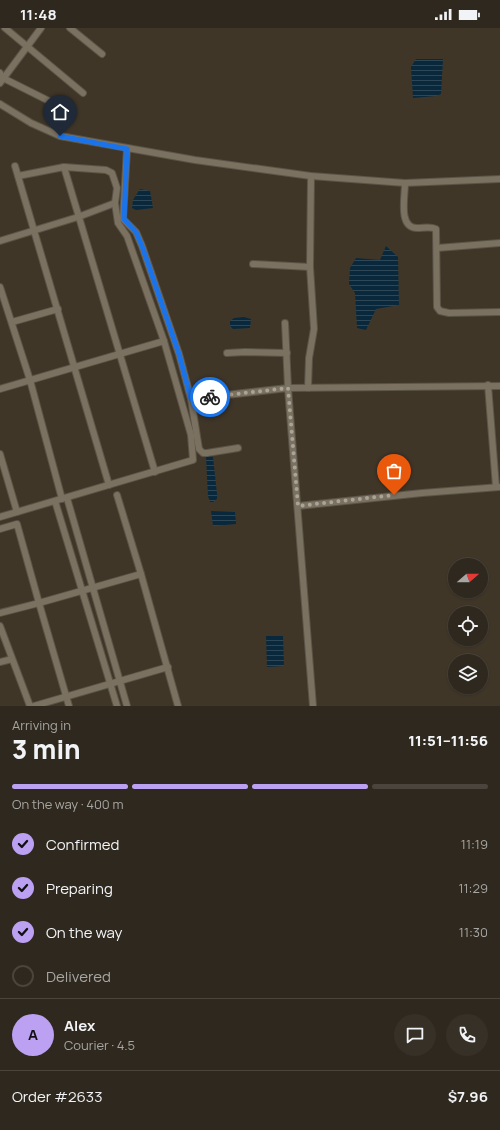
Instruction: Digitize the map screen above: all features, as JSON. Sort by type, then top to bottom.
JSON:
[{"type":"street","points":[[5,28],[84,93]]},
{"type":"street","points":[[41,28],[1,78],[69,111]]},
{"type":"street","points":[[70,28],[102,54]]},
{"type":"street","points":[[0,104],[32,123],[60,136],[127,149],[311,176],[405,183],[500,179]]},
{"type":"street","points":[[127,149],[124,219],[136,232],[142,246],[179,354],[191,399],[201,451],[207,453],[238,448]]},
{"type":"street","points":[[15,166],[109,485]]},
{"type":"street","points":[[0,517],[193,460],[191,435],[164,341],[127,236],[118,223],[115,203],[117,188],[112,173],[106,170],[64,167],[18,176]]},
{"type":"street","points":[[64,167],[155,472]]},
{"type":"street","points":[[308,388],[309,358],[314,329],[310,267],[311,176]]},
{"type":"street","points":[[405,183],[405,220],[408,226],[412,228],[432,227],[436,229],[438,307],[440,311],[448,313],[500,312]]},
{"type":"street","points":[[0,241],[78,217],[115,203]]},
{"type":"street","points":[[437,248],[500,243]]},
{"type":"street","points":[[253,264],[310,267]]},
{"type":"street","points":[[0,287],[30,380],[127,706]]},
{"type":"street","points":[[12,322],[58,309]]},
{"type":"street","points":[[285,323],[288,388],[313,706]]},
{"type":"street","points":[[0,389],[164,341]]},
{"type":"street","points":[[227,353],[286,353]]},
{"type":"street","points":[[298,506],[354,499],[498,487],[488,386]]},
{"type":"street","points":[[191,399],[288,388],[436,388],[500,386]]},
{"type":"street","points":[[0,454],[18,512]]},
{"type":"street","points":[[117,494],[178,706]]},
{"type":"street","points":[[55,501],[117,706]]},
{"type":"street","points":[[0,529],[16,524],[38,604],[69,706]]},
{"type":"street","points":[[0,613],[38,604],[92,587],[141,574]]},
{"type":"street","points":[[0,626],[30,706]]},
{"type":"street","points":[[0,662],[12,659]]},
{"type":"street","points":[[34,706],[168,667]]},
{"type":"water","points":[[416,59],[443,59],[441,94],[436,96],[413,98],[411,67]]},
{"type":"water","points":[[140,189],[150,191],[153,208],[136,210],[132,208],[133,200]]},
{"type":"water","points":[[386,246],[398,257],[399,305],[376,309],[366,330],[357,328],[355,293],[349,284],[350,268],[356,258],[380,260]]},
{"type":"water","points":[[244,317],[251,319],[250,328],[233,329],[230,326],[230,321],[234,318]]},
{"type":"water","points":[[209,455],[213,457],[217,494],[217,499],[213,502],[210,502],[208,496],[206,457]]},
{"type":"water","points":[[211,511],[235,512],[236,524],[213,526]]},
{"type":"water","points":[[266,636],[283,636],[284,666],[267,667]]},
{"type":"way so far","points":[[210,397],[288,388],[298,506],[394,495]]},
{"type":"route","points":[[60,136],[127,149],[124,186],[125,223],[136,232],[150,266],[179,354],[191,399],[210,397]]}]
